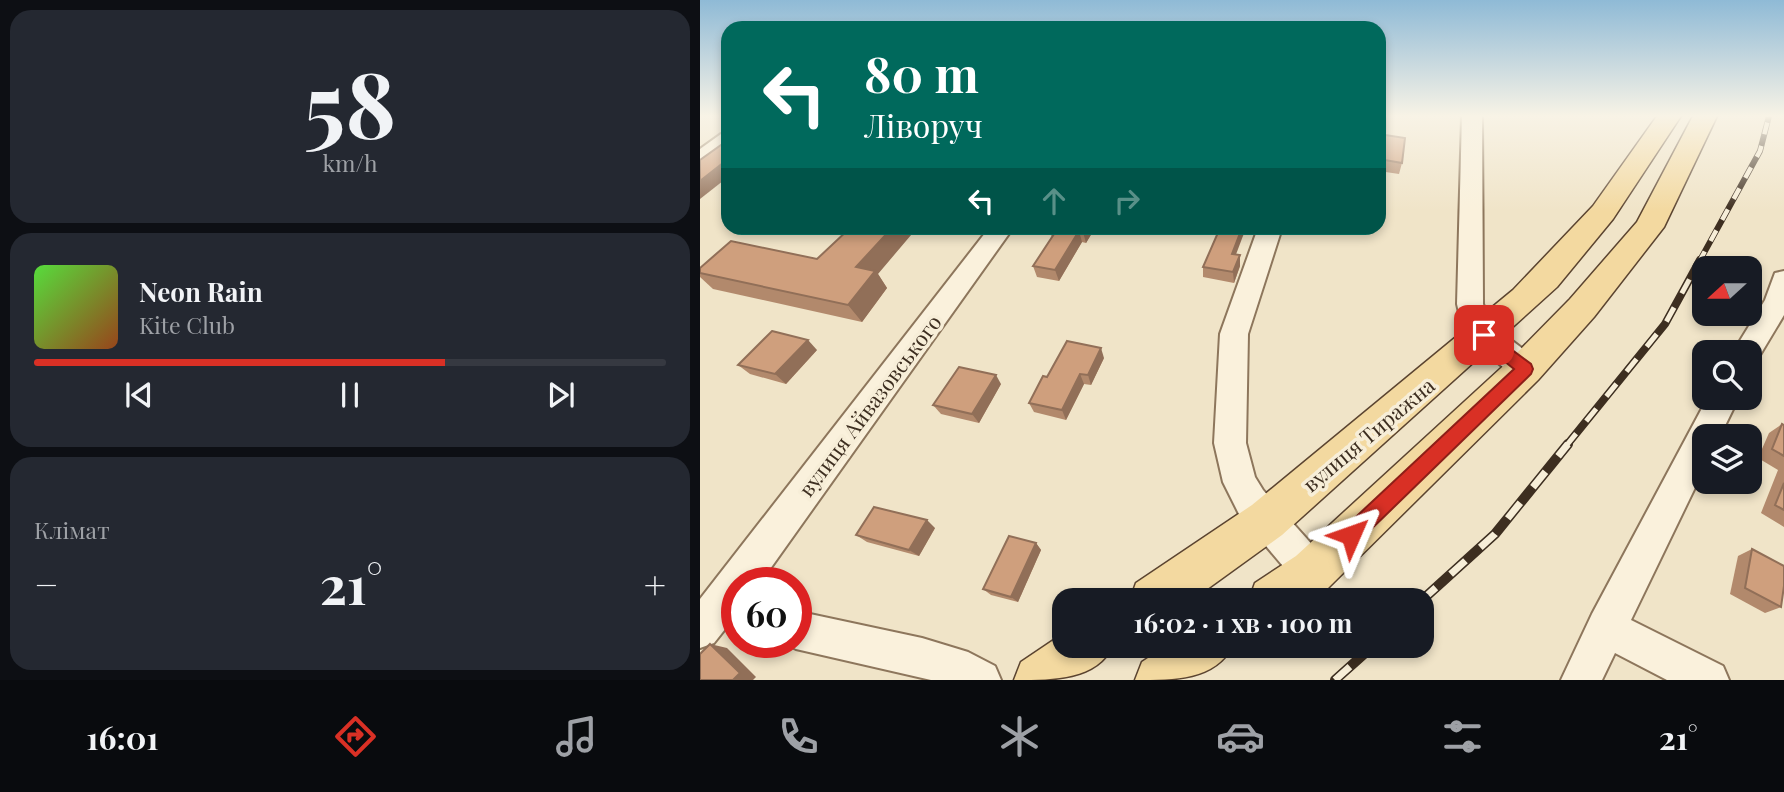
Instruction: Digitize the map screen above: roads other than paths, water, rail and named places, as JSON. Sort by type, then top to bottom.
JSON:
[{"type":"main road","name":"вулиця Тиражна","points":[[1170,588],[1267,520],[1484,335],[1559,266],[1606,209],[1648,148]]},
{"type":"main road","points":[[1289,588],[1312,572],[1525,369],[1582,308],[1649,227],[1689,148]]},
{"type":"main road","points":[[1040,680],[1071,658]]},
{"type":"main road","points":[[1160,680],[1191,658]]},
{"type":"street","points":[[700,159],[715,148]]},
{"type":"street","points":[[1471,148],[1470,304],[1475,321],[1484,335],[1525,369]]},
{"type":"street","name":"вулиця Айвазовського","points":[[749,567],[996,235]]},
{"type":"street","points":[[1268,235],[1234,334],[1230,443],[1240,482],[1251,502],[1312,572]]},
{"type":"street","points":[[1754,340],[1782,295]]},
{"type":"street","points":[[1581,680],[1717,410]]},
{"type":"street","points":[[1606,628],[1709,680]]},
{"type":"street","points":[[812,634],[946,665],[975,675],[981,680]]},
{"type":"railway","points":[[1702,256],[1761,148]]},
{"type":"railway","points":[[1566,446],[1665,324],[1692,275]]},
{"type":"railway","points":[[1434,589],[1495,534],[1568,444]]},
{"type":"railway","points":[[1335,680],[1360,658]]}]
